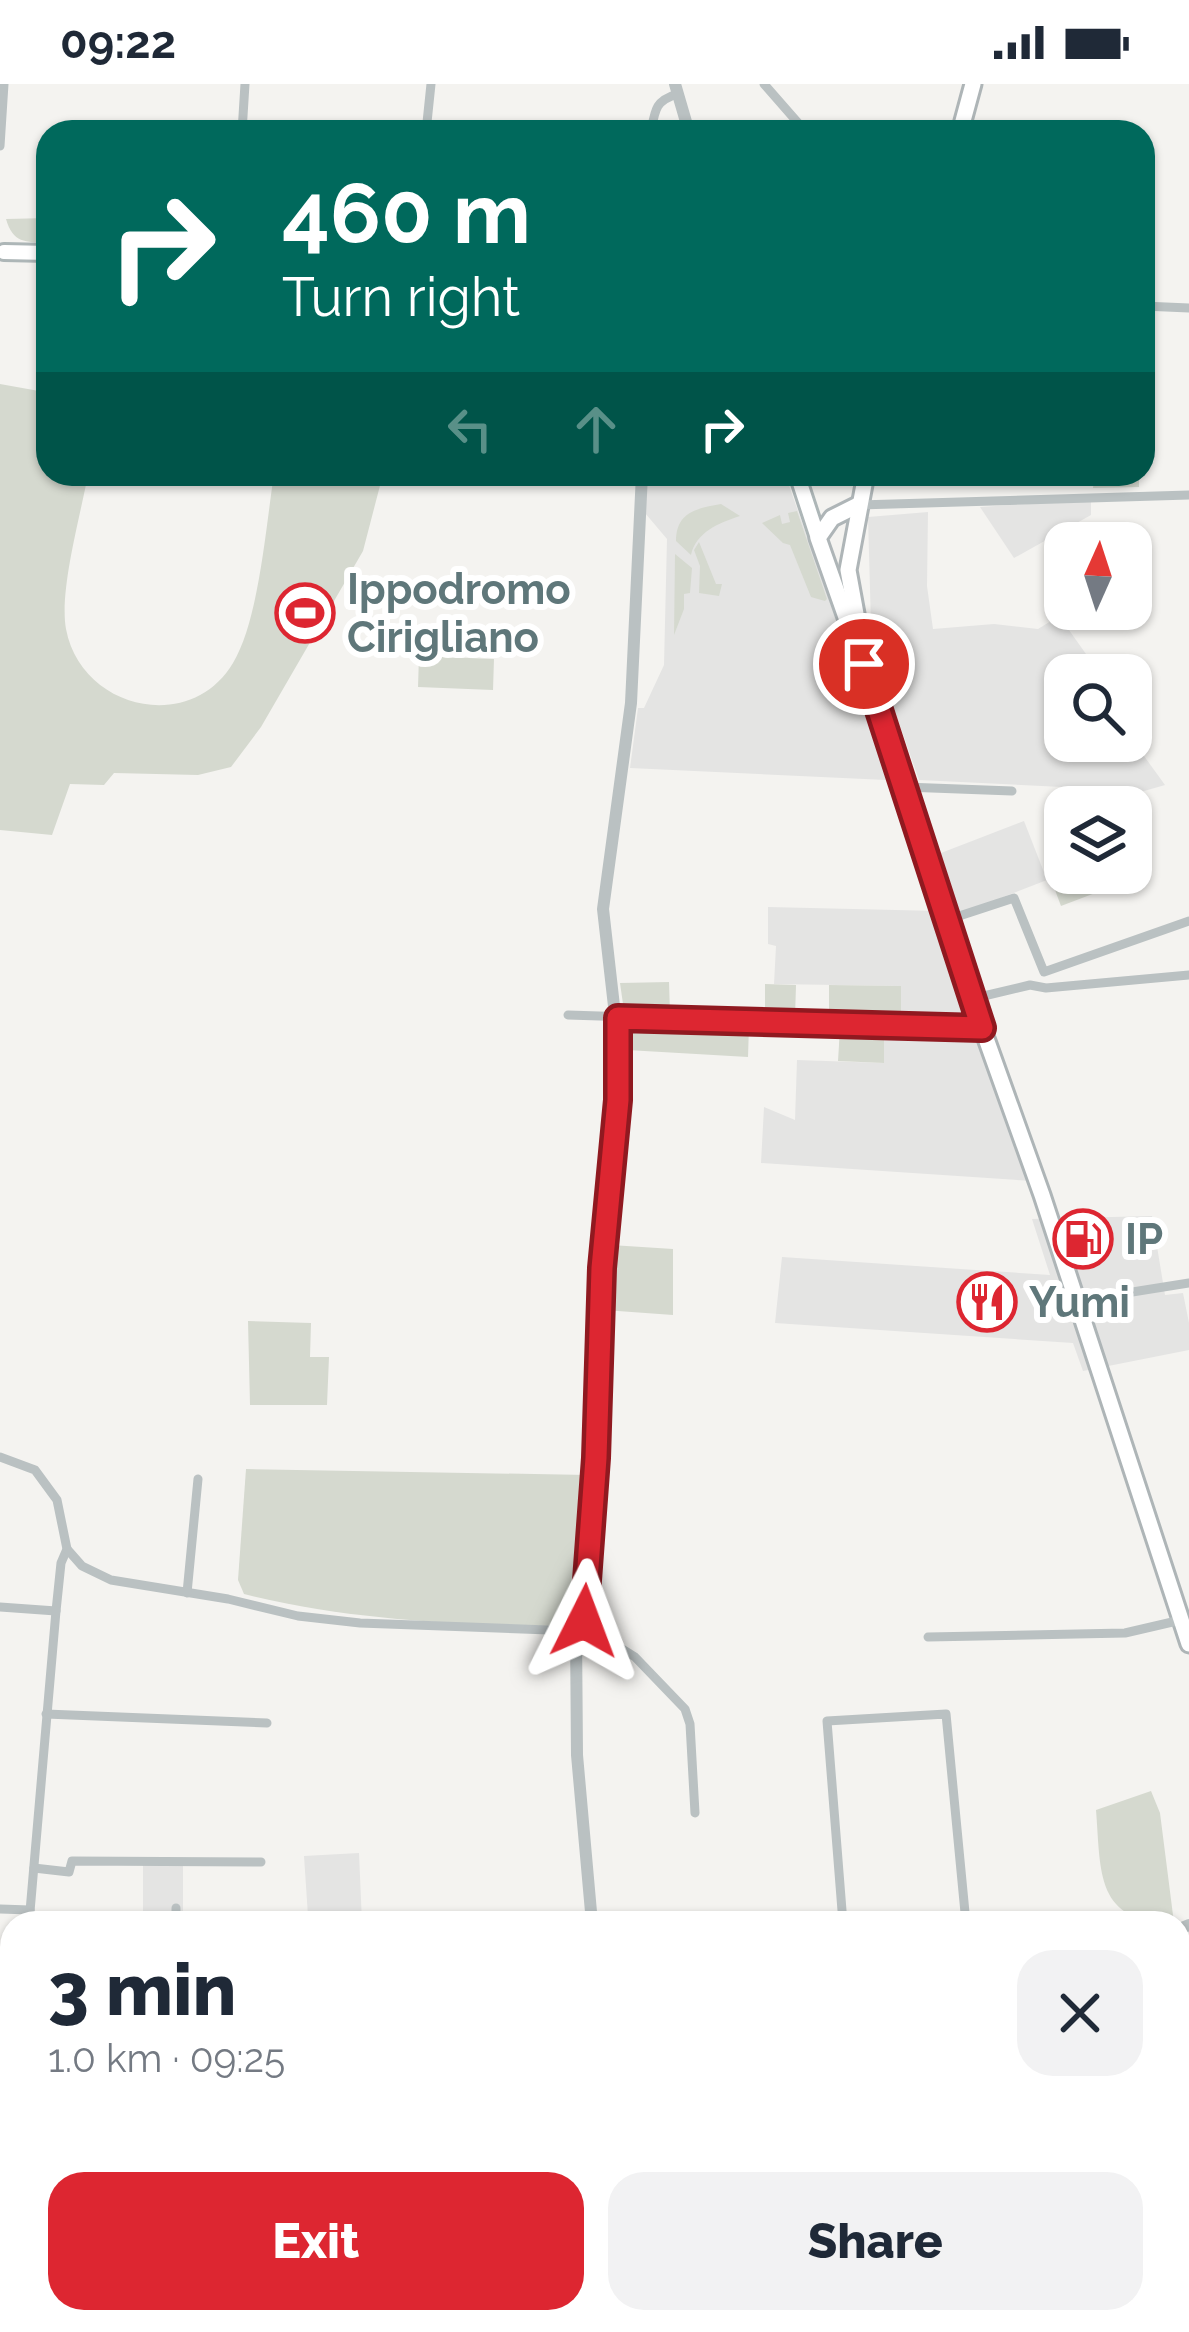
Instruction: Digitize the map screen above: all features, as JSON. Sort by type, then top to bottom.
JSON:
[{"type":"main road","points":[[963,120],[973,84]]},
{"type":"main road","points":[[1,252],[36,253]]},
{"type":"main road","points":[[801,486],[1189,1644]]},
{"type":"main road","points":[[863,486],[848,570],[864,664]]},
{"type":"main road","points":[[818,538],[832,518],[858,505]]},
{"type":"main road","points":[[807,507],[841,524],[853,545]]},
{"type":"main road","points":[[831,574],[843,575],[848,570]]},
{"type":"street","points":[[0,146],[4,84]]},
{"type":"street","points":[[243,120],[245,84]]},
{"type":"street","points":[[427,120],[431,84]]},
{"type":"street","points":[[764,84],[796,120]]},
{"type":"street","points":[[654,120],[660,99],[676,89],[685,120]]},
{"type":"street","points":[[1155,307],[1189,308]]},
{"type":"street","points":[[591,1911],[577,1755],[576,1631],[584,1621],[596,1458],[602,1268],[619,1080],[618,1018],[603,909],[632,703],[641,486]]},
{"type":"street","points":[[858,505],[1189,495]]},
{"type":"street","points":[[853,545],[862,518],[890,506]]},
{"type":"street","points":[[905,787],[1012,791]]},
{"type":"street","points":[[944,921],[1014,898],[1044,972],[1189,921]]},
{"type":"street","points":[[971,999],[1030,985],[1046,988],[1189,974]]},
{"type":"street","points":[[568,1015],[982,1028]]},
{"type":"street","points":[[1076,1301],[1189,1282]]},
{"type":"street","points":[[0,1457],[24,1464],[48,1483],[57,1500],[68,1549],[82,1566],[105,1578],[298,1616],[360,1623],[576,1631],[611,1642],[634,1657],[686,1709],[695,1813]]},
{"type":"street","points":[[187,1593],[198,1479]]},
{"type":"street","points":[[0,1909],[30,1910],[61,1563],[68,1549]]},
{"type":"street","points":[[0,1607],[56,1611]]},
{"type":"street","points":[[928,1637],[1125,1633],[1181,1620]]},
{"type":"street","points":[[46,1714],[267,1723]]},
{"type":"street","points":[[842,1911],[827,1721],[946,1714],[965,1911]]},
{"type":"street","points":[[34,1868],[69,1872],[72,1861],[261,1862]]},
{"type":"shaded area","points":[[36,218],[36,242],[21,240],[6,219]]},
{"type":"shaded area","name":"Ippodromo Cirigliano","points":[[0,384],[36,390],[36,486],[86,486],[65,613],[76,656],[92,678],[114,694],[139,703],[165,705],[191,699],[214,685],[233,663],[255,598],[272,486],[380,486],[363,551],[261,727],[231,767],[198,775],[114,773],[104,785],[70,784],[52,835],[0,830]]},
{"type":"shaded area","points":[[647,486],[789,486],[864,699],[886,780],[630,768],[638,708],[644,708],[664,665],[667,539],[645,513]]},
{"type":"shaded area","points":[[1091,500],[1091,515],[1078,522],[1044,522],[1044,541],[1014,558],[980,507]]},
{"type":"shaded area","points":[[721,504],[740,516],[703,534],[691,555],[676,541],[680,524],[696,510]]},
{"type":"shaded area","points":[[797,511],[825,601],[811,597],[790,545],[762,523],[780,515],[782,524],[790,522],[788,513]]},
{"type":"shaded area","points":[[928,512],[927,586],[933,629],[994,624],[1069,630],[1086,654],[1044,654],[1044,762],[1148,762],[1165,785],[1152,789],[919,780],[877,660],[871,625],[868,517]]},
{"type":"shaded area","points":[[699,542],[716,584],[722,584],[719,596],[699,593],[700,566],[694,550]]},
{"type":"shaded area","points":[[675,554],[692,568],[690,593],[684,594],[674,635]]},
{"type":"shaded area","points":[[419,656],[494,659],[493,690],[418,687]]},
{"type":"shaded area","points":[[1024,821],[1044,881],[960,914],[941,853]]},
{"type":"shaded area","points":[[1056,894],[1092,894],[1061,906]]},
{"type":"shaded area","points":[[768,907],[938,911],[1033,1181],[761,1163],[764,1107],[795,1120],[797,1060],[883,1063],[884,1019],[901,1018],[901,986],[774,984],[776,946],[768,944]]},
{"type":"shaded area","points":[[669,982],[670,1013],[624,1011],[620,983]]},
{"type":"shaded area","points":[[765,984],[796,985],[795,1017],[765,1016]]},
{"type":"shaded area","points":[[829,985],[901,986],[901,1019],[829,1018]]},
{"type":"shaded area","points":[[627,1024],[749,1026],[748,1057],[627,1050]]},
{"type":"shaded area","points":[[840,1028],[884,1030],[884,1063],[838,1061]]},
{"type":"shaded area","points":[[1152,1216],[1165,1295],[1183,1293],[1189,1350],[1083,1371],[1073,1343],[775,1323],[782,1257],[1050,1275],[1032,1219]]},
{"type":"shaded area","points":[[611,1245],[673,1249],[673,1315],[604,1310]]},
{"type":"shaded area","points":[[248,1321],[311,1323],[310,1357],[329,1357],[327,1405],[250,1405]]},
{"type":"shaded area","points":[[246,1469],[588,1475],[580,1617],[574,1626],[408,1620],[244,1594],[238,1580]]},
{"type":"shaded area","points":[[1151,1791],[1160,1813],[1172,1911],[1125,1911],[1116,1904],[1102,1873],[1096,1810]]},
{"type":"shaded area","points":[[359,1853],[361,1911],[308,1911],[304,1856]]},
{"type":"shaded area","points":[[143,1864],[183,1865],[183,1911],[143,1911]]},
{"type":"place","name":"Ippodromo Cirigliano","points":[[305,613]]},
{"type":"place","name":"IP","points":[[1083,1239]]},
{"type":"place","name":"Yumi","points":[[987,1302]]},
{"type":"route","points":[[584,1621],[596,1458],[602,1268],[618,1100],[618,1018],[982,1028],[864,664]]}]
